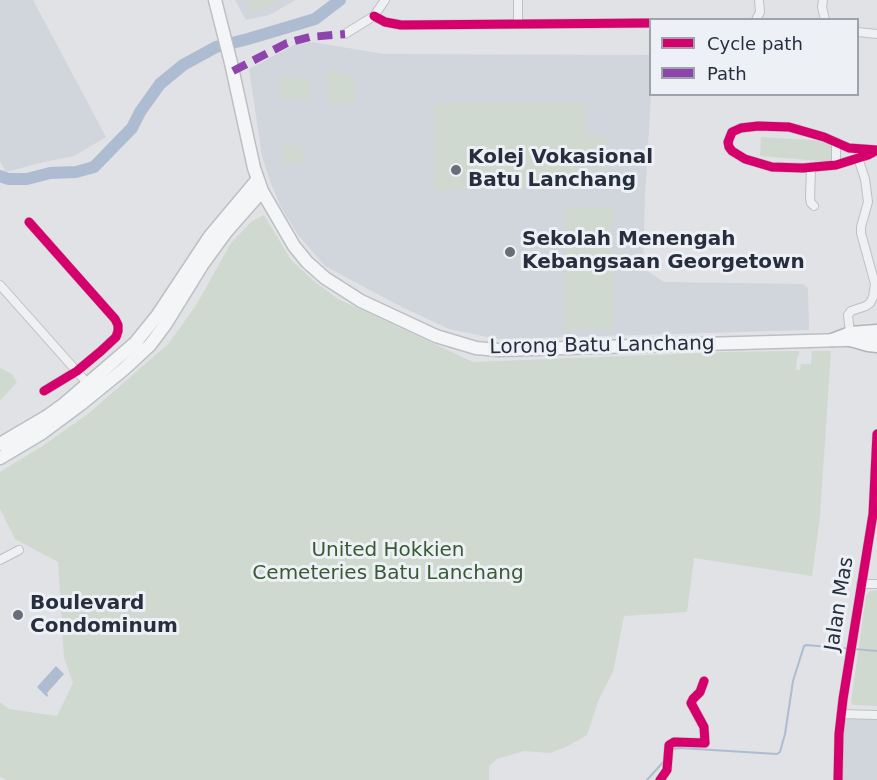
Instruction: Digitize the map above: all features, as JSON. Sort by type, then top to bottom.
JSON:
[{"type":"main road","name":"Lorong Batu Lanchang","points":[[215,0],[249,149],[260,186],[294,246],[307,262],[325,278],[361,301],[436,336],[476,348],[498,350],[832,340],[865,342],[877,331]]},
{"type":"main road","points":[[0,458],[42,433],[81,404],[117,376],[150,345],[202,265],[260,186]]},
{"type":"main road","points":[[1,444],[46,417],[121,356],[157,315],[210,236],[260,186]]},
{"type":"main road","points":[[235,221],[251,210],[259,208],[265,209],[278,219]]},
{"type":"street","points":[[345,34],[374,16],[385,0]]},
{"type":"street","points":[[518,0],[518,24]]},
{"type":"street","points":[[757,18],[760,12],[759,0]]},
{"type":"street","points":[[823,0],[824,18]]},
{"type":"street","points":[[374,16],[385,22],[401,25],[649,23]]},
{"type":"street","points":[[859,32],[877,34]]},
{"type":"street","points":[[771,126],[805,130],[858,149],[877,150],[836,165],[812,168],[772,167],[745,159],[732,152],[728,142],[732,132],[741,128],[771,126]]},
{"type":"street","points":[[836,142],[836,165]]},
{"type":"street","points":[[858,158],[865,179],[868,202],[861,233],[875,285],[870,303],[851,311],[848,315],[865,342]]},
{"type":"street","points":[[812,168],[810,198],[814,206]]},
{"type":"street","points":[[29,222],[118,325],[116,338],[77,371],[44,391]]},
{"type":"street","points":[[0,285],[88,384]]},
{"type":"street","name":"Jalan Mas","points":[[837,779],[841,714],[861,584],[875,514],[877,434]]},
{"type":"street","points":[[0,560],[19,550]]},
{"type":"street","points":[[861,584],[877,584]]},
{"type":"street","points":[[660,780],[666,773],[669,745],[674,742],[705,743],[704,727],[691,703],[700,692],[704,681]]},
{"type":"street","points":[[841,714],[877,715]]},
{"type":"shaded area","points":[[0,0],[33,0],[106,137],[74,156],[6,172],[0,161]]},
{"type":"shaded area","points":[[235,0],[296,0],[269,15],[246,20]]},
{"type":"shaded area","name":"Kolej Vokasional Batu Lanchang","points":[[312,42],[384,54],[649,55],[649,96],[651,96],[643,268],[664,282],[803,284],[808,288],[809,330],[497,339],[449,329],[325,266],[298,235],[281,207],[271,184],[262,156],[249,69],[294,45]]},
{"type":"shaded area","points":[[841,714],[877,715],[877,780],[838,780]]},
{"type":"green space","points":[[246,0],[280,0],[252,13]]},
{"type":"green space","points":[[328,70],[355,77],[356,104],[328,104]]},
{"type":"green space","points":[[279,77],[310,78],[309,99],[279,99]]},
{"type":"green space","points":[[585,102],[585,136],[606,136],[606,169],[581,169],[581,188],[434,190],[434,103]]},
{"type":"green space","points":[[761,137],[827,141],[833,145],[832,162],[760,156]]},
{"type":"green space","points":[[282,145],[303,145],[303,163],[282,163]]},
{"type":"green space","points":[[564,208],[613,208],[614,329],[564,330]]},
{"type":"green space","name":"United Hokkien Cemeteries Batu Lanchang","points":[[264,215],[291,260],[338,299],[473,362],[799,351],[796,369],[800,370],[801,364],[811,364],[812,351],[831,351],[820,516],[812,576],[694,558],[687,612],[624,616],[613,672],[599,699],[587,735],[550,753],[524,751],[497,759],[489,766],[489,780],[7,780],[0,777],[0,702],[9,709],[57,716],[73,683],[64,658],[58,562],[15,539],[0,509],[0,472],[88,414],[168,344],[195,307],[231,243],[252,221]]},
{"type":"green space","points":[[0,368],[12,374],[17,382],[0,401]]},
{"type":"green space","points":[[877,590],[877,706],[853,705],[851,702],[866,596],[870,591]]},
{"type":"water","points":[[56,666],[64,674],[47,693],[47,697],[37,687]]},
{"type":"waterway","points":[[0,176],[8,179],[27,179],[50,173],[76,172],[94,167],[132,128],[140,112],[160,84],[183,65],[216,47],[315,19],[340,0]]},
{"type":"waterway","points":[[670,753],[673,749],[680,748],[777,754],[780,752],[785,734],[793,681],[804,646],[877,651]]},
{"type":"waterway","points":[[647,780],[665,760]]},
{"type":"marked path","points":[[233,71],[287,43],[310,37],[345,34]]},
{"type":"cycle path","points":[[374,16],[385,22],[401,25],[649,23]]},
{"type":"cycle path","points":[[758,126],[789,127],[824,137],[849,148],[877,150],[836,165],[803,168],[772,167],[745,159],[729,147],[728,142],[732,132],[741,128],[758,126]]},
{"type":"cycle path","points":[[29,222],[118,325],[116,337],[101,351],[77,371],[44,391]]},
{"type":"cycle path","points":[[838,780],[839,734],[843,699],[873,514],[877,434]]},
{"type":"cycle path","points":[[660,780],[667,770],[669,745],[674,742],[705,743],[704,727],[691,703],[700,692],[704,681]]},
{"type":"place","name":"Kolej Vokasional Batu Lanchang","points":[[456,170]]},
{"type":"place","name":"Sekolah Menengah Kebangsaan Georgetown","points":[[510,252]]},
{"type":"place","name":"Boulevard Condominum","points":[[18,615]]}]
